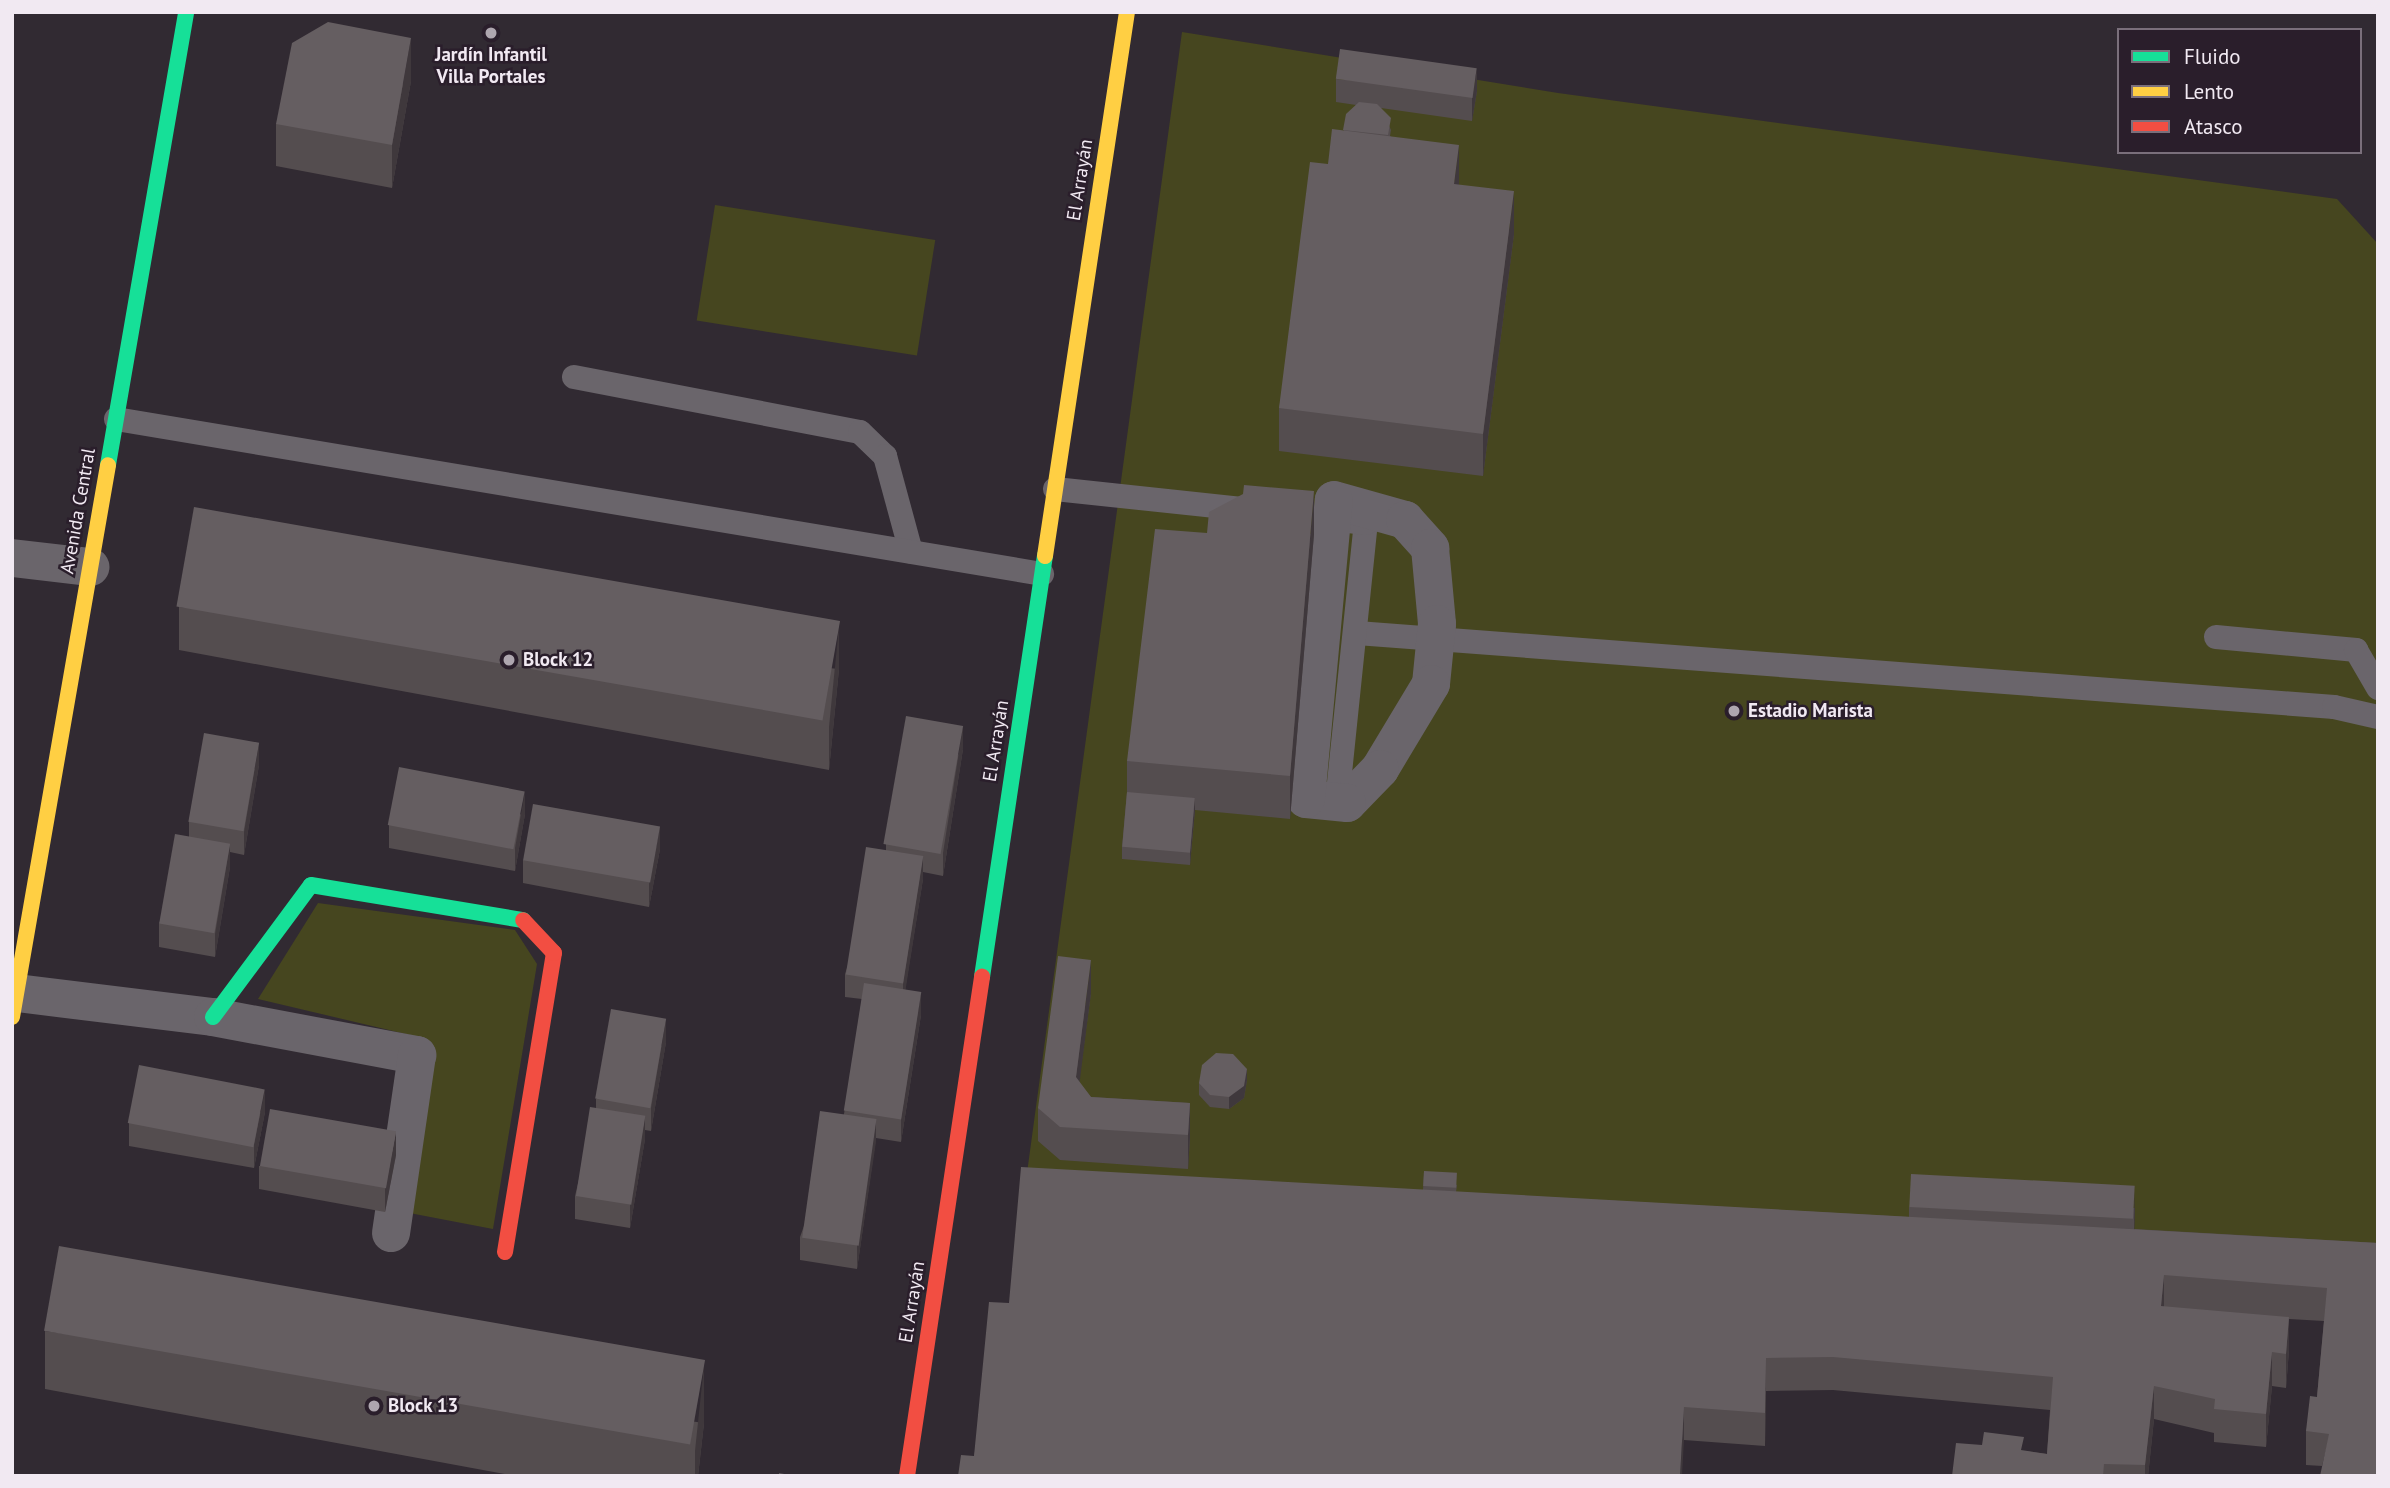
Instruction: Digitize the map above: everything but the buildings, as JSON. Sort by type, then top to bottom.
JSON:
[{"type":"street","name":"Avenida Central","points":[[14,1005],[20,923],[90,568],[187,12]]},
{"type":"street","name":"El Arrayán","points":[[907,1476],[1127,12]]},
{"type":"street","points":[[1334,500],[1365,505],[1405,520],[1430,548],[1436,638],[1432,684],[1406,732],[1372,778],[1347,803],[1306,799],[1320,518],[1334,500]]},
{"type":"street","points":[[12,558],[90,568]]},
{"type":"street","points":[[213,1017],[311,886],[530,921],[554,953],[505,1252]]},
{"type":"street","points":[[14,1005],[213,1017],[417,1055],[391,1233]]},
{"type":"lane","points":[[574,377],[860,432],[884,456],[911,552]]},
{"type":"lane","points":[[116,419],[1042,574]]},
{"type":"lane","points":[[1055,489],[1280,514]]},
{"type":"lane","points":[[1320,518],[1366,523],[1357,633],[1337,802]]},
{"type":"lane","points":[[1357,633],[2334,707],[2378,718]]},
{"type":"lane","points":[[2216,637],[2356,650],[2378,688]]},
{"type":"shaded area","name":"Estadio Marista","points":[[1182,32],[1558,93],[2337,199],[2378,244],[2378,1268],[1027,1173]]},
{"type":"shaded area","points":[[715,205],[935,240],[917,355],[697,321]]},
{"type":"shaded area","points":[[318,903],[515,930],[537,964],[493,1229],[399,1211],[427,1039],[258,999]]},
{"type":"traffic: fast","points":[[108,465],[186,12]]},
{"type":"traffic: fast","points":[[982,977],[1045,556]]},
{"type":"traffic: fast","points":[[213,1017],[311,885],[523,920]]},
{"type":"traffic: slow","points":[[1045,556],[1127,12]]},
{"type":"traffic: slow","points":[[12,1017],[108,465]]},
{"type":"traffic: jam","points":[[505,1252],[554,953],[523,920]]},
{"type":"traffic: jam","points":[[907,1476],[982,977]]},
{"type":"place","name":"Jardín Infantil Villa Portales","points":[[491,33]]},
{"type":"place","name":"Block 12","points":[[509,660]]},
{"type":"place","name":"Estadio Marista","points":[[1734,711]]},
{"type":"place","name":"Block 13","points":[[374,1406]]}]
